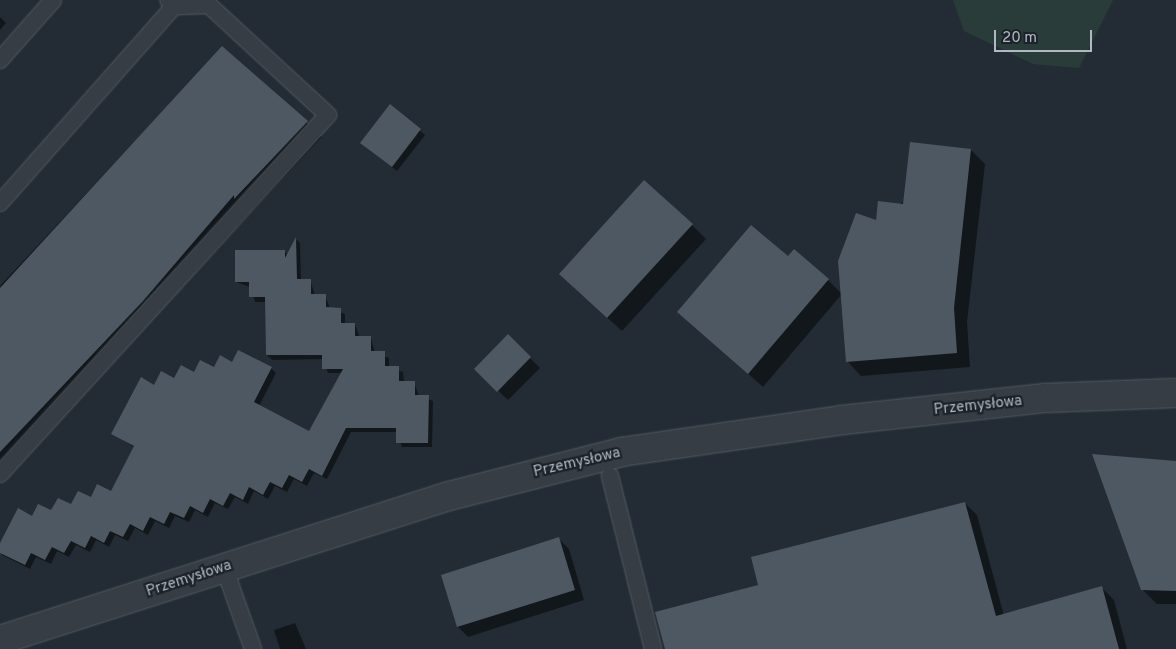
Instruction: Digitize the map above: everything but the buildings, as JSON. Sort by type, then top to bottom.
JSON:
[{"type":"street","name":"Przemysłowa","points":[[0,640],[449,496],[621,452],[755,430],[1046,398],[1176,393]]},
{"type":"lane","points":[[0,60],[54,0]]},
{"type":"lane","points":[[0,203],[171,3],[209,5],[328,114],[0,474]]},
{"type":"lane","points":[[610,476],[653,649]]},
{"type":"lane","points":[[224,567],[254,649]]},
{"type":"shaded area","points":[[953,0],[1113,0],[1079,68],[1033,64],[964,31]]}]
